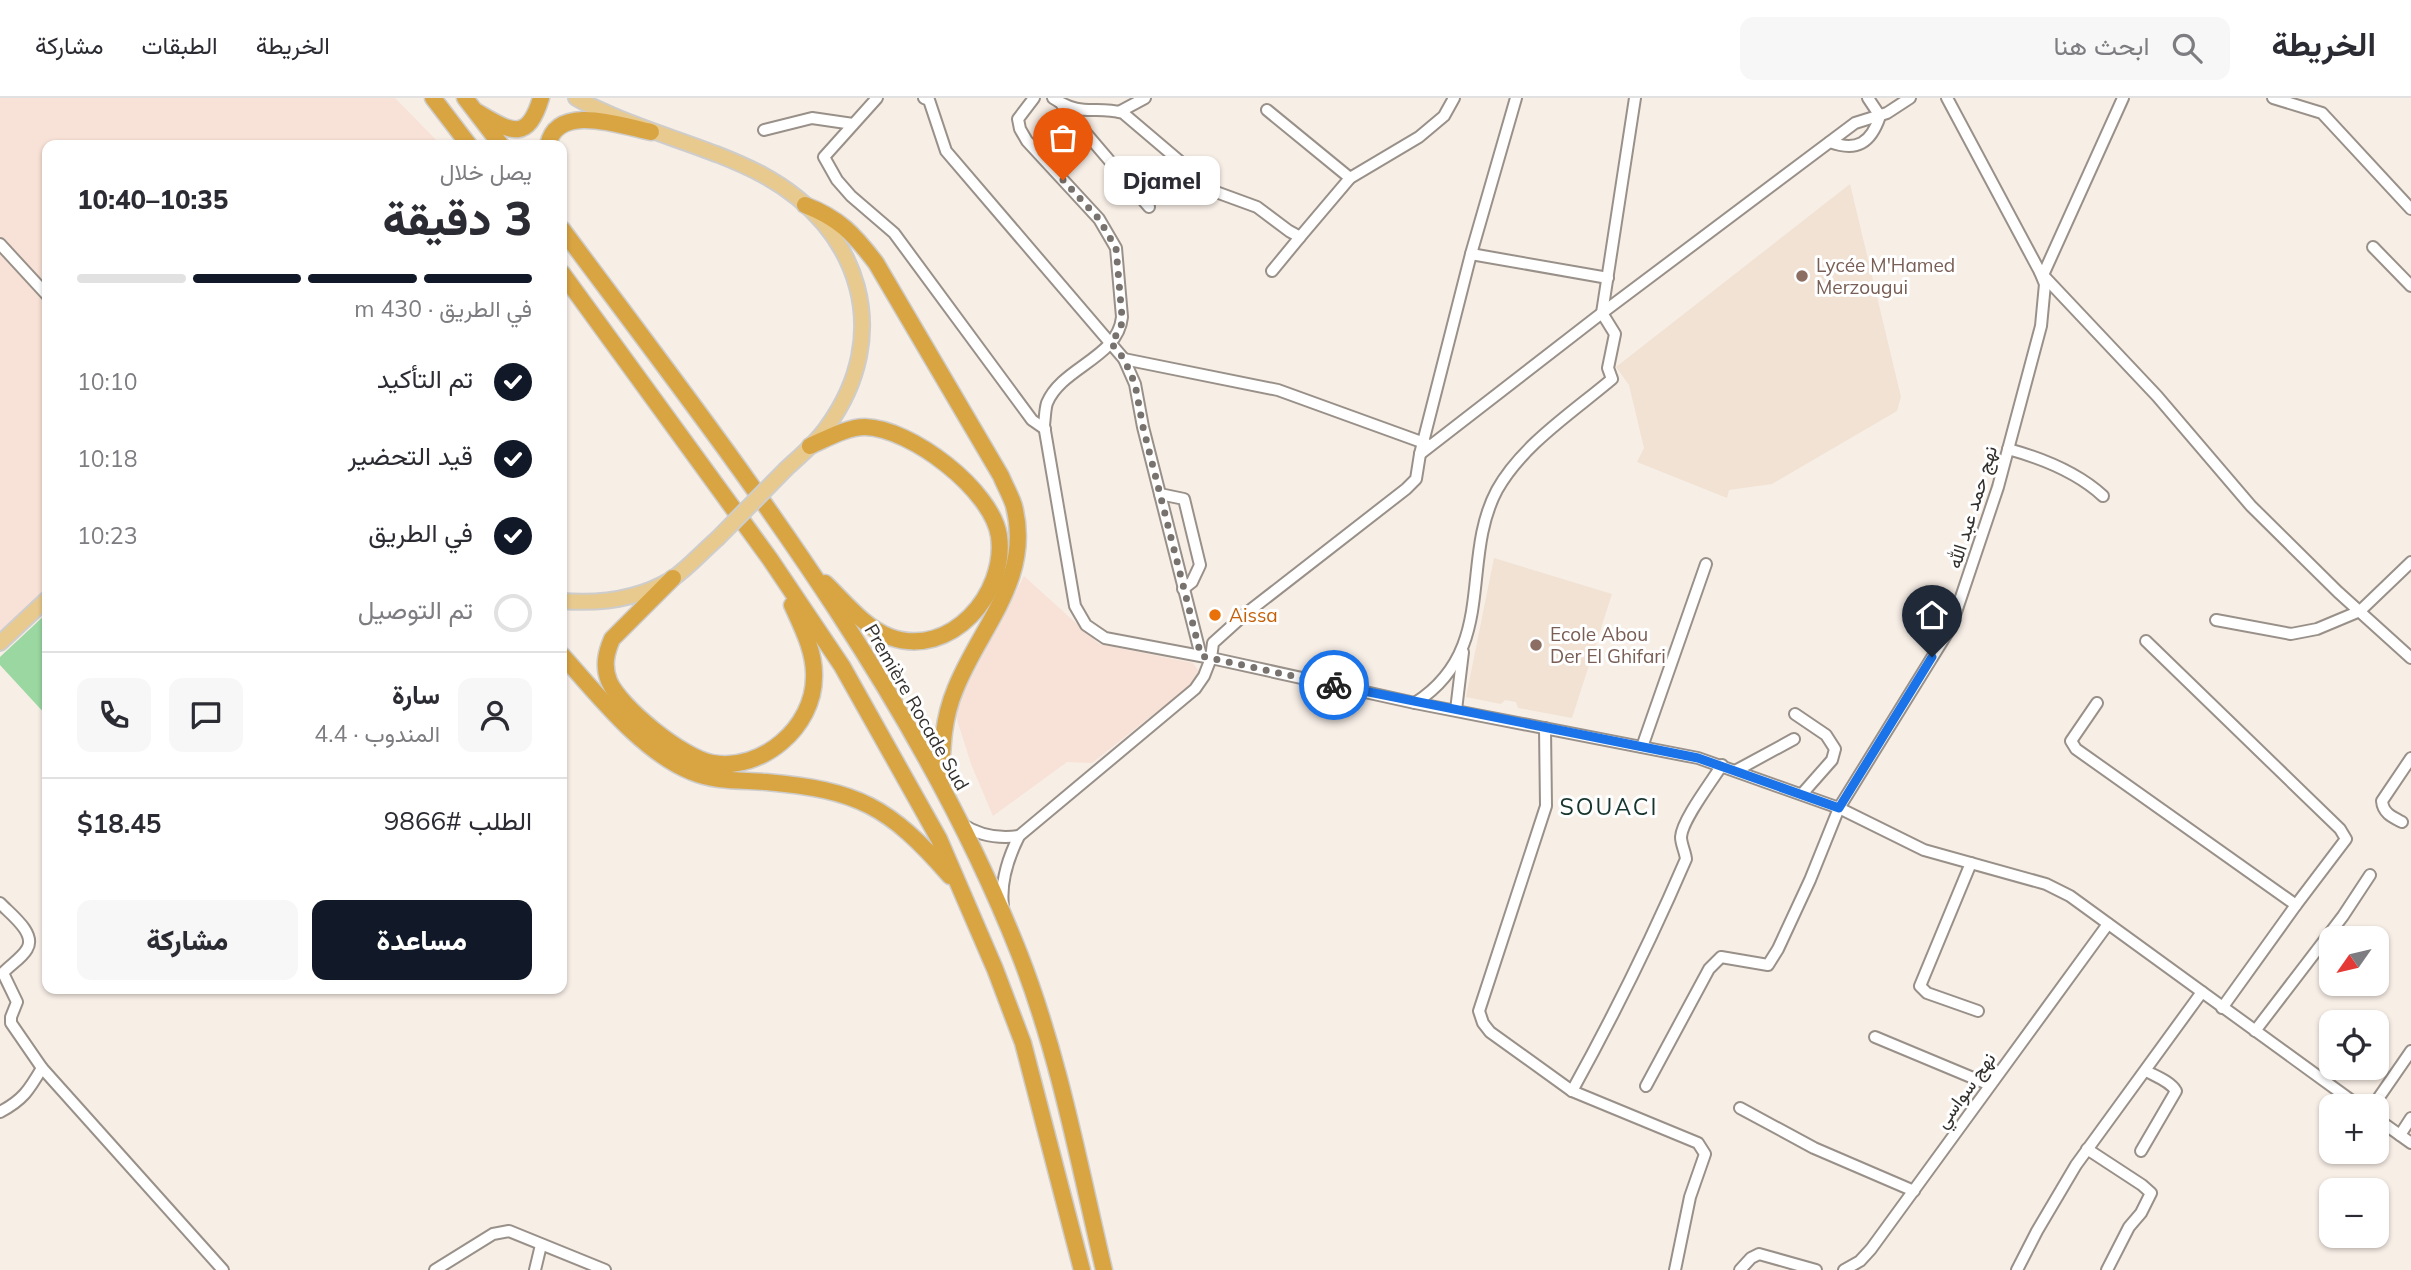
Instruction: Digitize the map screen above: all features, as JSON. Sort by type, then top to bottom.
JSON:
[{"type":"highway","points":[[433,98],[465,140]]},
{"type":"highway","points":[[465,98],[497,140]]},
{"type":"highway","points":[[477,113],[503,127],[520,129],[534,119],[541,98]]},
{"type":"highway","points":[[549,140],[565,123],[578,119],[651,132]]},
{"type":"highway","points":[[454,124],[459,140]]},
{"type":"highway","points":[[805,205],[826,213],[845,226],[876,263],[1001,476],[1014,506],[1017,538],[1013,572],[1005,596],[964,669],[948,708],[944,724],[941,787]]},
{"type":"highway","name":"Première Rocade Sud","points":[[567,236],[729,454],[807,567],[888,694],[941,787],[1021,957],[1050,1043],[1104,1270]]},
{"type":"highway","points":[[567,280],[770,559],[842,666],[933,828],[1023,1043],[1082,1270]]},
{"type":"highway","points":[[807,567],[870,627],[892,638],[922,641],[947,634],[964,624],[980,606],[1001,560],[999,534],[991,514],[976,493],[956,473],[903,437],[864,427],[810,446]]},
{"type":"highway","points":[[673,578],[611,639],[605,665],[608,679],[615,691],[659,735],[688,755],[709,763],[745,762],[762,755],[781,742],[800,724],[810,704],[814,676],[807,638],[770,559]]},
{"type":"highway","points":[[567,660],[651,748],[676,765],[695,774],[800,785],[839,792],[863,801],[896,821],[914,837],[960,888]]},
{"type":"main road","points":[[567,601],[608,601],[651,589],[673,578],[717,539],[827,428],[858,365],[863,318],[859,291],[843,253],[827,228],[791,193],[740,164],[651,132],[576,98]]},
{"type":"main road","points":[[0,643],[42,604]]},
{"type":"street","points":[[877,98],[824,157],[827,166],[851,196],[894,233],[1032,420],[1045,429]]},
{"type":"street","points":[[924,98],[929,100],[946,151],[1124,359],[1135,384],[1183,589],[1206,657]]},
{"type":"street","points":[[1034,98],[1018,119],[1020,129],[1027,141],[1099,219],[1116,248],[1121,328],[1111,343],[1057,388],[1047,404],[1045,429],[1075,606],[1086,625],[1105,638],[1722,765],[1839,808],[1924,850],[2046,884],[2070,896],[2342,1094]]},
{"type":"street","points":[[1119,112],[1145,98]]},
{"type":"street","points":[[1272,271],[1350,178],[1419,138],[1444,116],[1454,98]]},
{"type":"street","points":[[1004,916],[1004,874],[1019,836],[1195,689],[1204,676],[1206,657],[1213,643],[1244,615],[1416,479],[1471,254],[1516,98]]},
{"type":"street","points":[[1456,710],[1464,645],[1471,620],[1485,524],[1497,490],[1536,443],[1612,379],[1608,368],[1615,334],[1602,313],[1635,98]]},
{"type":"street","points":[[1868,98],[1880,116]]},
{"type":"street","points":[[1424,447],[1855,123],[1880,116],[1910,98]]},
{"type":"street","points":[[1947,98],[2041,273],[2157,396],[2251,506],[2360,611],[2409,652]]},
{"type":"street","points":[[2041,273],[2123,98]]},
{"type":"street","points":[[2273,98],[2322,113],[2411,209]]},
{"type":"street","points":[[1057,100],[1077,110],[1119,112],[1133,120],[1216,192],[1257,207],[1300,237]]},
{"type":"street","points":[[1057,100],[1149,207]]},
{"type":"street","points":[[1267,110],[1350,178]]},
{"type":"street","points":[[1830,142],[1845,147],[1859,145],[1871,134],[1880,116]]},
{"type":"street","points":[[764,130],[812,118],[853,124]]},
{"type":"street","points":[[0,244],[42,290]]},
{"type":"street","points":[[2373,247],[2411,286]]},
{"type":"street","points":[[1471,254],[1608,278]]},
{"type":"street","name":"نهج حمد عبد الله","points":[[1646,1086],[1709,969],[1717,959],[1721,957],[1768,965],[1810,880],[1839,808],[1951,627],[1998,487],[2041,326],[2045,284],[2041,273]]},
{"type":"street","points":[[1124,359],[1278,390],[1424,447]]},
{"type":"street","points":[[2008,449],[2038,457],[2094,488],[2103,496]]},
{"type":"street","points":[[1160,494],[1184,499],[1200,565],[1192,582],[1183,589]]},
{"type":"street","points":[[2216,620],[2291,634],[2317,629],[2360,611],[2411,562]]},
{"type":"street","points":[[1642,747],[1706,564]]},
{"type":"street","points":[[2146,641],[2343,833],[2346,839],[2222,1008]]},
{"type":"street","points":[[1415,702],[1437,687],[1464,645]]},
{"type":"street","points":[[2097,703],[2071,741],[2076,749],[2296,905]]},
{"type":"street","points":[[1795,714],[1826,735],[1835,749],[1832,760],[1802,794]]},
{"type":"street","points":[[1545,727],[1546,806],[1479,1011],[1490,1032],[1572,1091],[1698,1143],[1703,1148],[1705,1154],[1690,1197],[1675,1270]]},
{"type":"street","points":[[1737,770],[1794,739]]},
{"type":"street","points":[[2402,822],[2387,814],[2382,807],[2382,801],[2411,758]]},
{"type":"street","points":[[1572,1091],[1660,920],[1686,859],[1681,841],[1682,833],[1694,808],[1722,765]]},
{"type":"street","points":[[959,823],[970,830],[994,837],[1019,836]]},
{"type":"street","points":[[1970,863],[1920,986],[1927,993],[1978,1011]]},
{"type":"street","points":[[2255,1031],[2343,916],[2370,875]]},
{"type":"street","points":[[0,903],[25,929],[28,936],[27,950],[3,973],[18,1002],[11,1017],[12,1023],[42,1068],[223,1270]]},
{"type":"street","name":"نهج سواسي","points":[[1844,1270],[1860,1261],[1871,1249],[2108,924]]},
{"type":"street","points":[[2017,1270],[2037,1231],[2087,1149],[2202,992]]},
{"type":"street","points":[[1875,1037],[1990,1085]]},
{"type":"street","points":[[2381,1094],[2411,1051]]},
{"type":"street","points":[[0,1112],[24,1096],[42,1068]]},
{"type":"street","points":[[2141,1151],[2176,1091],[2174,1087],[2146,1071]]},
{"type":"street","points":[[1740,1108],[1814,1148],[1914,1191]]},
{"type":"street","points":[[2400,1135],[2411,1118]]},
{"type":"street","points":[[2389,1127],[2411,1143]]},
{"type":"street","points":[[2087,1149],[2151,1193],[2141,1213],[2129,1227],[2107,1270]]},
{"type":"street","points":[[435,1270],[493,1234],[509,1231],[605,1270]]},
{"type":"street","points":[[535,1270],[541,1245]]},
{"type":"street","points":[[1740,1270],[1759,1254],[1816,1270]]},
{"type":"shaded area","points":[[0,98],[395,98],[436,140],[42,140],[42,593],[0,632]]},
{"type":"shaded area","name":"Lycée M'Hamed Merzougui","points":[[1850,184],[1901,397],[1897,411],[1772,484],[1729,490],[1727,498],[1637,462],[1644,448],[1629,385],[1616,367]]},
{"type":"shaded area","name":"Ecole Abou Der El Ghifari","points":[[1494,558],[1612,594],[1572,718],[1518,708],[1516,702],[1505,700],[1501,704],[1466,697]]},
{"type":"shaded area","points":[[1024,576],[1099,644],[1193,663],[1202,676],[1092,763],[1067,762],[993,816],[971,764],[954,710]]},
{"type":"green space","points":[[42,618],[42,711],[0,665],[0,657]]},
{"type":"way so far","points":[[1063,180],[1099,219],[1116,248],[1122,317],[1121,328],[1111,343],[1124,359],[1135,384],[1143,427],[1201,656],[1334,685]]},
{"type":"place","name":"Djamel","points":[[1063,180]]},
{"type":"place","name":"Lycée M'Hamed Merzougui","points":[[1802,276]]},
{"type":"place","name":"Aissa","points":[[1215,615]]},
{"type":"place","name":"Ecole Abou Der El Ghifari","points":[[1536,645]]},
{"type":"district","name":"SOUACI","points":[[1609,807]]},
{"type":"route","points":[[1334,685],[1698,758],[1839,808],[1932,657]]}]
